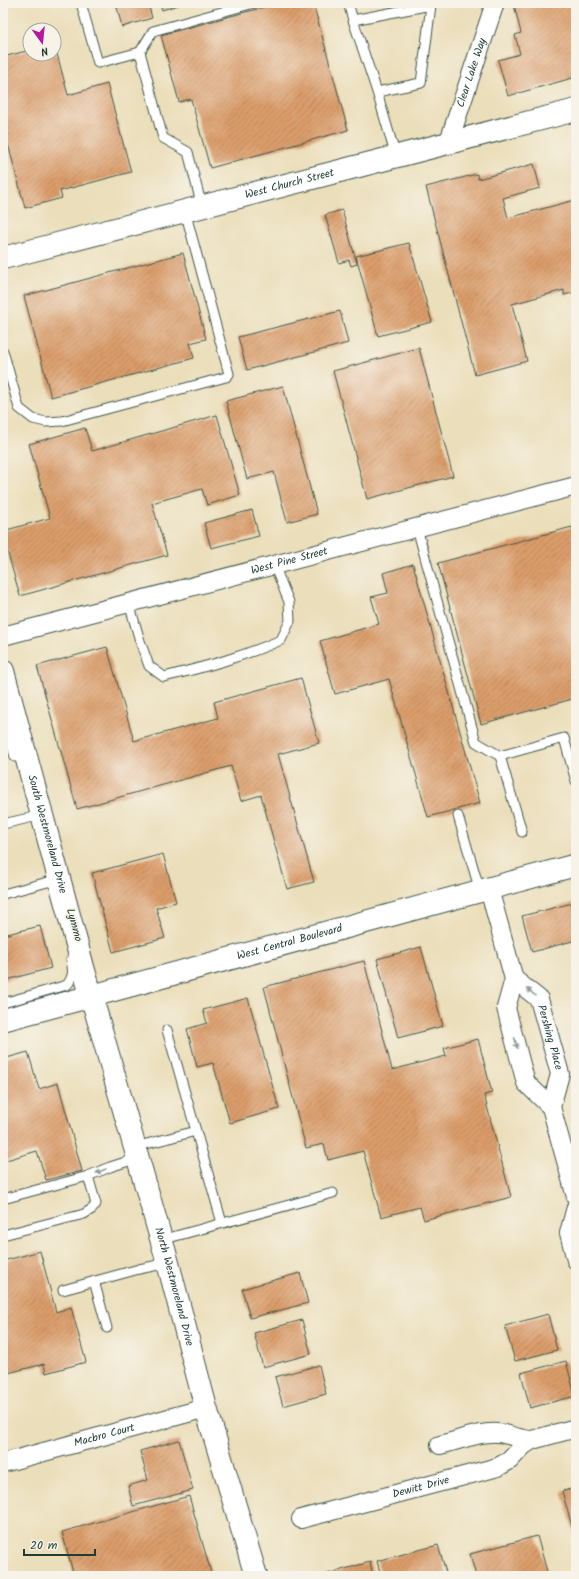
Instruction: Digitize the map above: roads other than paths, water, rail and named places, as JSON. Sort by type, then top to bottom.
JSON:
[{"type":"street","name":"Clear Lake Way","points":[[448,144],[495,3]]},
{"type":"street","name":"West Church Street","points":[[3,258],[576,110]]},
{"type":"street","name":"West Pine Street","points":[[3,636],[576,486]]},
{"type":"street","name":"South Westmoreland Drive","points":[[3,672],[34,817],[52,881],[92,997]]},
{"type":"street","name":"West Central Boulevard","points":[[3,1020],[576,865]]},
{"type":"street","points":[[484,890],[514,979],[506,1008],[526,1083],[550,1107],[576,1197]]},
{"type":"street","name":"Pershing Place","points":[[514,979],[539,1000],[560,1074],[550,1107]]},
{"type":"street","name":"North Westmoreland Drive","points":[[92,997],[168,1263],[206,1408],[256,1576]]},
{"type":"street","points":[[576,1207],[569,1232],[576,1260]]},
{"type":"street","name":"Macbro Court","points":[[3,1463],[206,1408]]},
{"type":"street","name":"Dewitt Drive","points":[[440,1445],[485,1434],[499,1433],[522,1440],[532,1440],[576,1428]]},
{"type":"street","name":"Dewitt Drive","points":[[301,1519],[498,1467],[510,1460],[523,1446],[532,1440]]},
{"type":"lane","points":[[81,3],[98,63],[140,52],[153,31],[254,3]]},
{"type":"lane","points":[[348,3],[377,92],[396,157]]},
{"type":"lane","points":[[353,20],[431,5],[421,83],[377,92]]},
{"type":"lane","points":[[3,351],[19,408],[33,419],[46,422],[62,421],[226,377],[229,374],[194,209],[188,152],[163,138],[140,52]]},
{"type":"lane","points":[[417,528],[476,742],[500,756],[522,832]]},
{"type":"lane","points":[[129,603],[149,666],[164,677],[204,667],[249,654],[281,640],[290,621],[288,602],[274,565]]},
{"type":"lane","points":[[3,714],[17,766]]},
{"type":"lane","points":[[500,756],[564,738],[576,781]]},
{"type":"lane","points":[[458,816],[484,890]]},
{"type":"lane","points":[[3,824],[34,817]]},
{"type":"lane","points":[[3,894],[52,881]]},
{"type":"lane","name":"Lymmo","points":[[3,1003],[67,985],[73,975],[67,948]]},
{"type":"lane","points":[[167,1030],[222,1223]]},
{"type":"lane","points":[[3,1199],[88,1176],[110,1167],[136,1153],[196,1131]]},
{"type":"lane","points":[[3,1235],[84,1214],[92,1209],[96,1204],[88,1176]]},
{"type":"lane","points":[[161,1240],[333,1193]]},
{"type":"lane","points":[[63,1290],[168,1263]]},
{"type":"lane","points":[[94,1281],[107,1328]]}]
